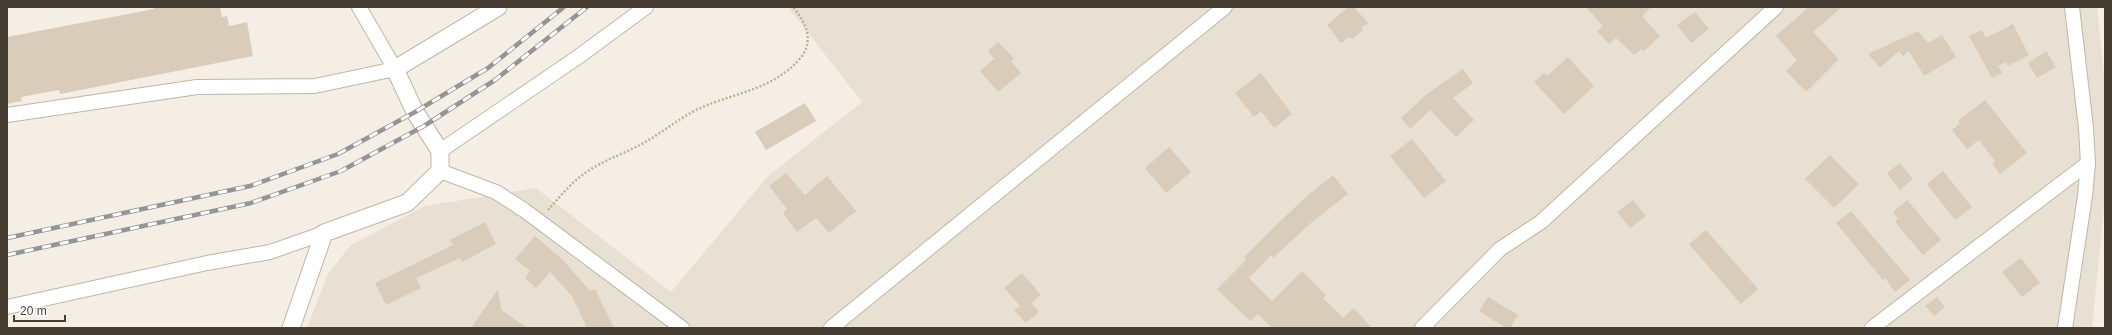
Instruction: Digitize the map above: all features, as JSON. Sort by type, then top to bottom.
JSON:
[{"type":"street","points":[[7,307],[199,265],[270,252],[324,234],[406,203],[440,171],[440,151],[415,112],[395,70],[359,7]]},
{"type":"street","points":[[7,115],[197,87],[315,86],[395,70],[498,7]]},
{"type":"street","points":[[440,151],[578,57],[646,7]]},
{"type":"street","points":[[831,328],[1224,7]]},
{"type":"street","points":[[1422,328],[1500,249],[1541,222],[1776,7]]},
{"type":"street","points":[[2065,328],[2085,196],[2088,163],[2086,128],[2072,7]]},
{"type":"street","points":[[1872,328],[2088,163]]},
{"type":"street","points":[[440,171],[496,192],[538,221],[682,328]]},
{"type":"street","points":[[291,328],[324,234]]},
{"type":"path","points":[[538,221],[570,185],[596,167],[632,150],[698,109],[756,90],[786,72],[808,46],[808,32],[802,17],[793,7]]},
{"type":"shaded area","points":[[788,7],[2097,7],[2105,85],[2105,198],[2092,328],[307,328],[328,274],[351,245],[425,206],[536,188],[671,292],[768,176],[862,102]]},
{"type":"building","points":[[154,7],[220,7],[222,17],[227,16],[229,26],[247,22],[253,56],[60,94],[59,90],[21,97],[22,101],[7,104],[7,37],[154,9]]},
{"type":"building","points":[[1348,7],[1354,7],[1368,23],[1361,28],[1363,30],[1352,39],[1349,37],[1341,43],[1327,25]]},
{"type":"building","points":[[1586,7],[1651,7],[1642,16],[1660,36],[1644,51],[1641,49],[1634,55],[1616,38],[1609,44],[1597,31],[1603,26]]},
{"type":"building","points":[[1809,7],[1842,7],[1813,32],[1839,59],[1806,92],[1786,71],[1797,60],[1776,36]]},
{"type":"building","points":[[1695,12],[1709,29],[1691,43],[1677,25]]},
{"type":"building","points":[[2013,24],[2029,55],[2008,66],[2006,62],[1998,66],[2002,73],[1992,78],[1969,36],[1982,30],[1986,38]]},
{"type":"building","points":[[1918,31],[1928,43],[1942,35],[1956,57],[1924,76],[1909,51],[1903,56],[1899,51],[1880,68],[1868,54]]},
{"type":"building","points":[[998,42],[1014,58],[1011,61],[1021,73],[998,92],[980,71],[994,59],[988,51]]},
{"type":"building","points":[[2046,51],[2056,67],[2037,78],[2028,63]]},
{"type":"building","points":[[1568,57],[1594,86],[1564,114],[1534,82],[1544,73],[1547,76]]},
{"type":"building","points":[[1463,69],[1473,83],[1453,98],[1474,120],[1456,137],[1430,110],[1410,129],[1401,118],[1427,94]]},
{"type":"building","points":[[1261,73],[1292,114],[1274,128],[1261,111],[1254,117],[1235,93]]},
{"type":"building","points":[[1985,100],[2027,153],[2000,174],[1992,163],[1995,161],[1979,140],[1967,149],[1952,130],[1960,123],[1958,121]]},
{"type":"building","points":[[805,103],[816,121],[766,150],[755,132]]},
{"type":"building","points":[[1412,139],[1446,181],[1424,198],[1390,156]]},
{"type":"building","points":[[1169,147],[1191,172],[1166,193],[1145,168]]},
{"type":"building","points":[[1830,155],[1859,184],[1834,208],[1805,179]]},
{"type":"building","points":[[1900,163],[1913,179],[1900,190],[1887,173]]},
{"type":"building","points":[[1943,171],[1972,207],[1955,220],[1927,184]]},
{"type":"building","points":[[786,173],[805,195],[827,176],[856,211],[829,233],[816,218],[797,232],[783,213],[787,209],[769,186]]},
{"type":"building","points":[[1333,175],[1348,194],[1311,223],[1273,258],[1271,255],[1249,278],[1272,301],[1302,271],[1326,295],[1323,298],[1343,318],[1354,308],[1372,328],[1272,328],[1258,314],[1250,321],[1217,289],[1246,260],[1244,257],[1269,232],[1307,196]]},
{"type":"building","points":[[1633,200],[1646,216],[1630,228],[1617,212]]},
{"type":"building","points":[[1907,200],[1941,240],[1923,255],[1895,222],[1898,219],[1893,212]]},
{"type":"building","points":[[1851,211],[1910,280],[1895,292],[1885,278],[1883,280],[1836,223]]},
{"type":"building","points":[[485,222],[496,244],[462,262],[460,258],[416,278],[421,288],[386,305],[375,283],[453,245],[450,240]]},
{"type":"building","points":[[1706,230],[1758,289],[1741,304],[1689,244]]},
{"type":"building","points":[[535,236],[563,260],[590,291],[595,289],[614,328],[587,328],[572,296],[550,272],[536,288],[525,278],[530,271],[515,259]]},
{"type":"building","points":[[2021,258],[2040,283],[2022,297],[2002,272]]},
{"type":"building","points":[[1022,273],[1041,295],[1031,303],[1039,312],[1026,323],[1014,310],[1020,306],[1004,288]]},
{"type":"building","points":[[498,289],[501,310],[528,328],[471,328]]},
{"type":"building","points":[[1488,297],[1518,315],[1510,328],[1506,328],[1479,311]]},
{"type":"building","points":[[1937,297],[1945,307],[1934,316],[1925,306]]},
{"type":"railway","points":[[7,238],[250,186],[338,154],[415,112],[488,68],[564,7]]},
{"type":"railway","points":[[7,255],[251,203],[341,171],[424,126],[495,80],[587,7]]}]
